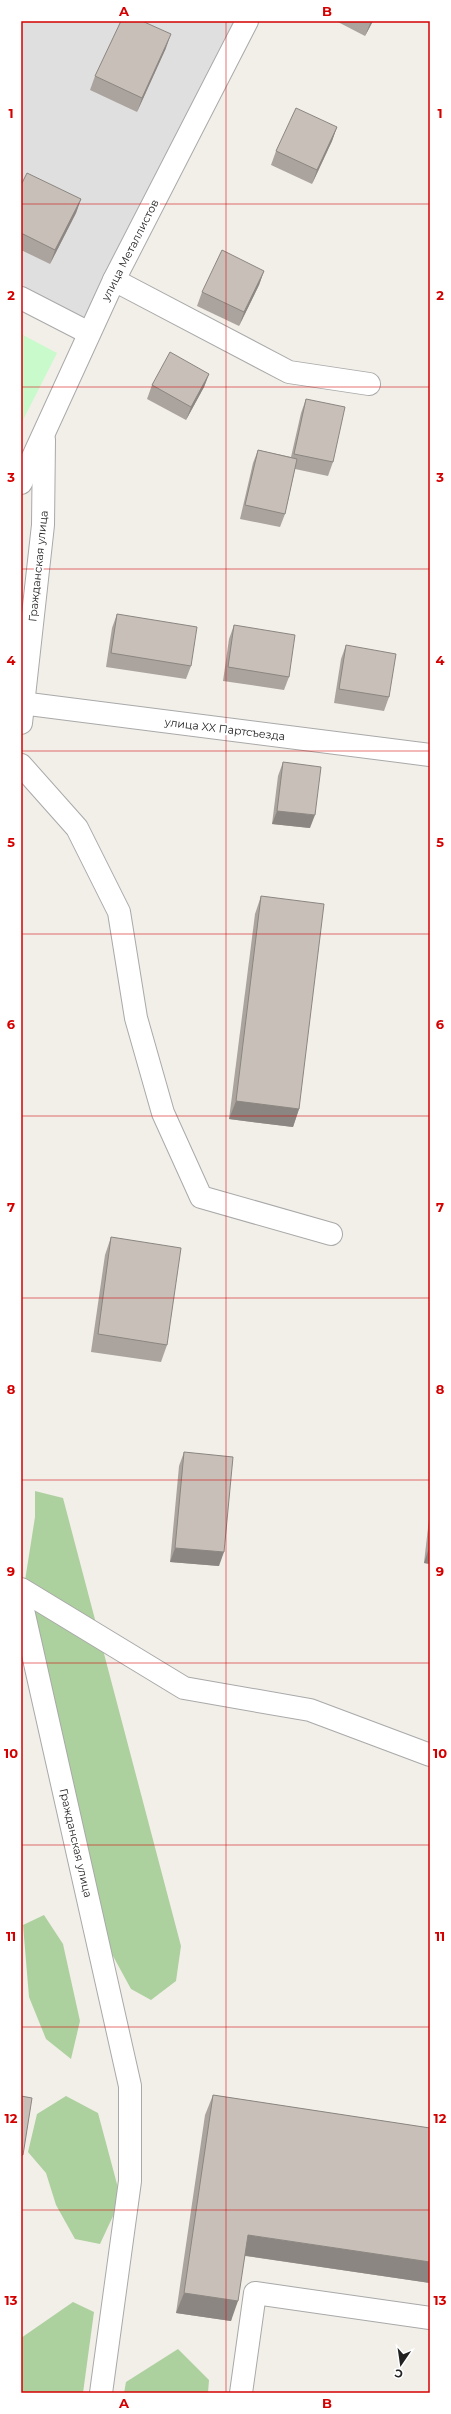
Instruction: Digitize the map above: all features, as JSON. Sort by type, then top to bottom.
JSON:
[{"type":"street","name":"улица Металлистов","points":[[21,482],[114,280],[247,21]]},
{"type":"street","points":[[114,280],[289,372],[369,384]]},
{"type":"street","points":[[21,298],[90,333]]},
{"type":"street","name":"Гражданская улица","points":[[22,710],[43,525],[44,433]]},
{"type":"street","name":"улица XX Партсъезда","points":[[22,710],[430,755]]},
{"type":"street","points":[[21,765],[77,828],[118,912],[136,1018],[162,1113],[201,1197],[331,1234]]},
{"type":"street","points":[[21,1589],[184,1688],[310,1710],[430,1755]]},
{"type":"street","name":"Гражданская улица","points":[[21,1601],[130,2086],[130,2181],[101,2393]]},
{"type":"street","points":[[241,2393],[255,2293],[430,2318]]},
{"type":"shaded area","points":[[21,21],[247,21],[89,333],[21,297]]},
{"type":"green space","points":[[21,334],[57,353],[21,424]]},
{"type":"green space","points":[[35,1491],[63,1498],[181,1946],[176,1981],[151,2000],[131,1989],[107,1945],[24,1587],[35,1517]]},
{"type":"green space","points":[[44,1915],[63,1944],[80,2021],[71,2059],[46,2039],[29,1997],[23,1925]]},
{"type":"green space","points":[[66,2096],[98,2113],[121,2199],[100,2244],[75,2239],[56,2205],[46,2173],[28,2152],[37,2114]]},
{"type":"green space","points":[[73,2302],[94,2312],[83,2393],[21,2393],[21,2338]]},
{"type":"green space","points":[[178,2349],[209,2380],[208,2393],[124,2393],[126,2382]]},
{"type":"building","points":[[121,21],[142,21],[171,34],[142,98],[95,76]]},
{"type":"building","points":[[296,108],[337,127],[317,170],[276,151]]},
{"type":"building","points":[[27,173],[81,199],[55,250],[21,233],[21,185]]},
{"type":"building","points":[[222,250],[264,271],[244,312],[202,292]]},
{"type":"building","points":[[170,352],[209,374],[191,407],[152,385]]},
{"type":"building","points":[[306,399],[345,407],[333,462],[294,454]]},
{"type":"building","points":[[258,450],[297,459],[285,514],[245,505]]},
{"type":"building","points":[[117,614],[197,627],[191,666],[111,653]]},
{"type":"building","points":[[234,625],[295,635],[289,677],[228,667]]},
{"type":"building","points":[[346,645],[396,654],[389,697],[339,689]]},
{"type":"building","points":[[283,762],[321,767],[315,815],[277,811]]},
{"type":"building","points":[[261,896],[324,904],[299,1109],[236,1101]]},
{"type":"building","points":[[111,1237],[181,1248],[167,1345],[98,1334]]},
{"type":"building","points":[[184,1452],[233,1457],[224,1552],[175,1548]]},
{"type":"building","points":[[213,2095],[430,2128],[430,2262],[248,2235],[238,2301],[184,2293]]},
{"type":"building","points":[[21,2096],[32,2098],[23,2155],[21,2155]]}]
